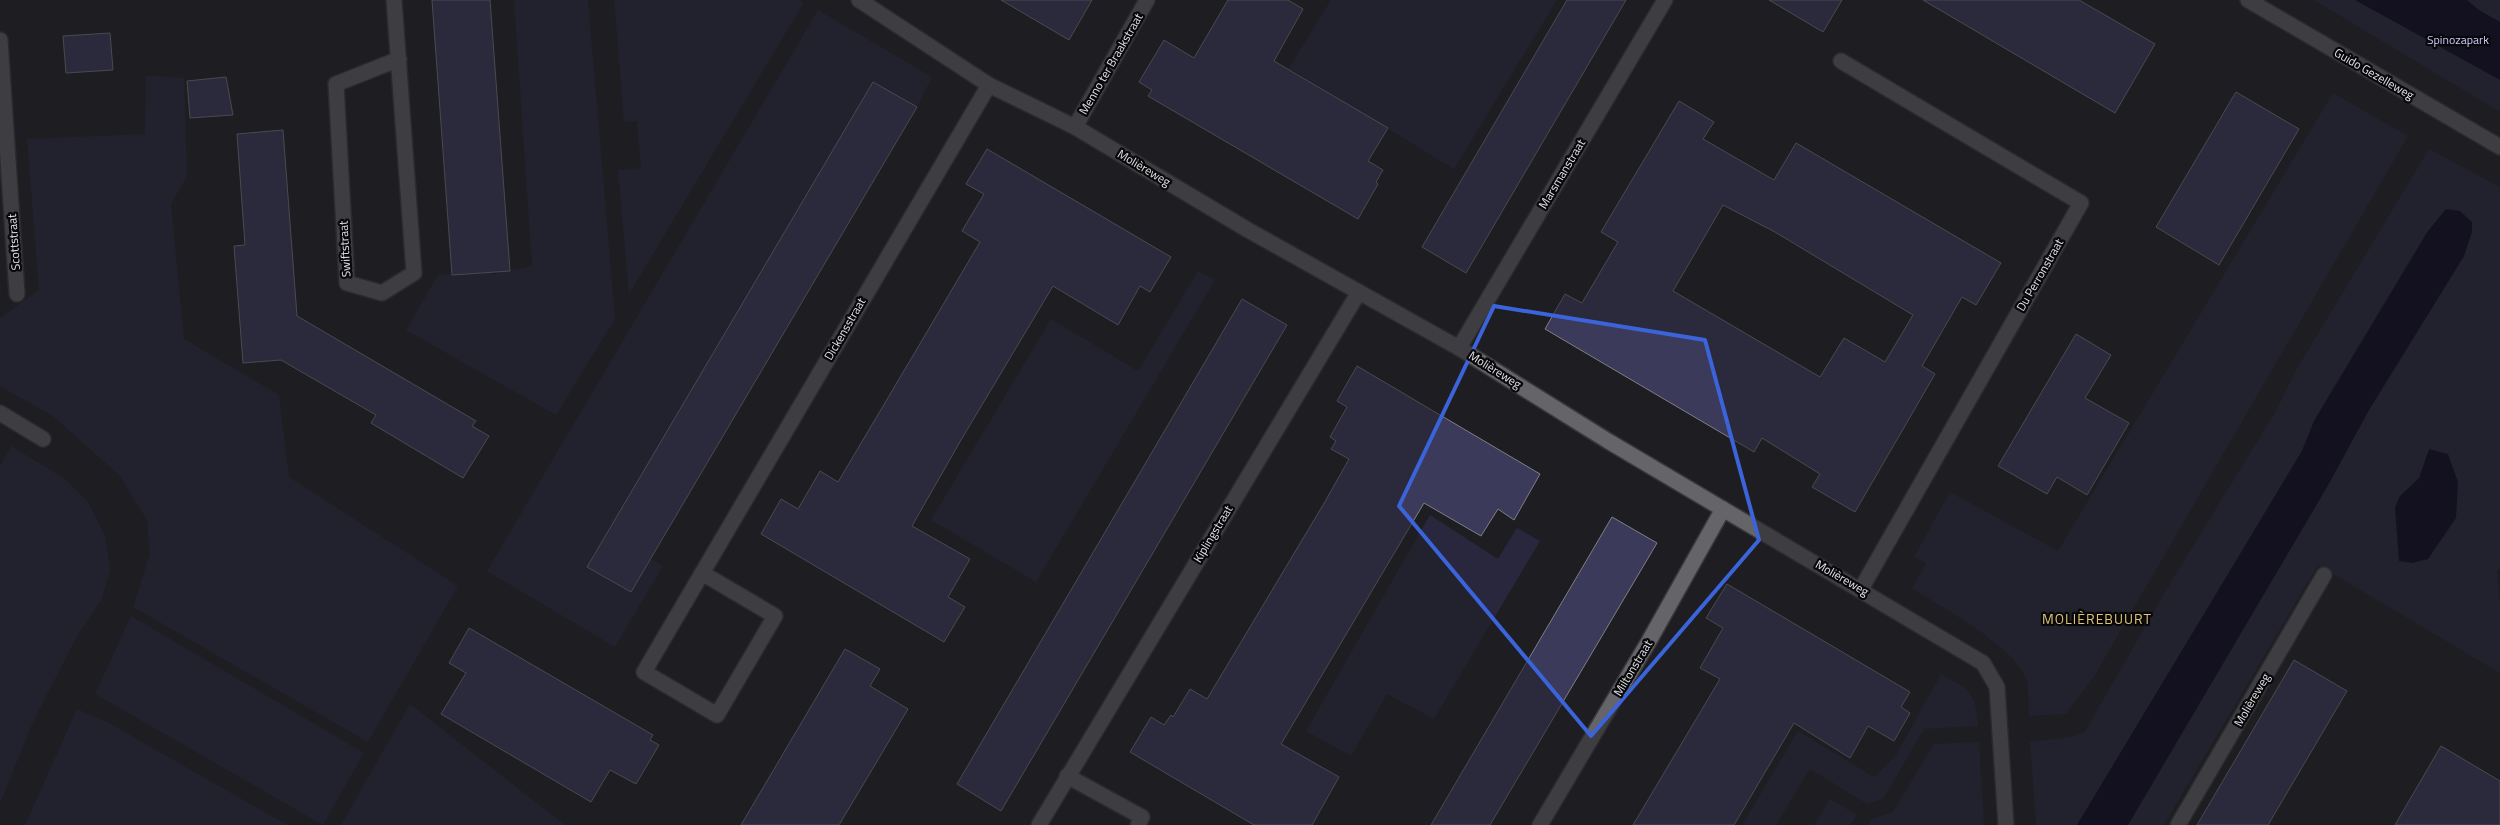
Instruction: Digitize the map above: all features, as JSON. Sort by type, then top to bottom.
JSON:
[{"type":"street","name":"Swiftstraat","points":[[394,0],[399,58],[414,273],[382,293],[346,282],[336,84],[399,58]]},
{"type":"street","name":"Molièreweg","points":[[859,0],[989,85],[1075,127],[1248,230],[1459,348],[1723,509],[1983,663],[1997,687],[2006,825]]},
{"type":"street","name":"Menno ter Braakstraat","points":[[1075,127],[1147,0]]},
{"type":"street","name":"Marsmanstraat","points":[[1459,348],[1665,0]]},
{"type":"street","name":"Guido Gezelleweg","points":[[2248,0],[2500,148]]},
{"type":"street","name":"Scottstraat","points":[[0,40],[17,294]]},
{"type":"street","name":"Du Perronstraat","points":[[1841,61],[2081,203],[1860,589]]},
{"type":"street","name":"Dickensstraat","points":[[702,573],[775,616],[717,714],[644,672],[702,573],[989,85]]},
{"type":"street","name":"Kiplingstraat","points":[[1039,825],[1359,292]]},
{"type":"street","points":[[0,413],[43,439]]},
{"type":"street","name":"Miltonstraat","points":[[1540,825],[1649,641],[1723,509]]},
{"type":"street","name":"Molièreweg","points":[[2178,825],[2324,575]]},
{"type":"street","points":[[1067,776],[1142,817],[1138,825]]},
{"type":"highlighted area","points":[[1494,306],[1705,340],[1759,540],[1591,736],[1399,506]]},
{"type":"green space","points":[[514,0],[588,0],[615,319],[556,415],[406,330],[438,275],[490,272],[491,275],[532,266]]},
{"type":"green space","points":[[614,0],[800,0],[804,2],[629,294],[618,170],[641,168],[637,121],[624,122]]},
{"type":"green space","points":[[1331,0],[1557,0],[1454,169],[1289,68]]},
{"type":"green space","name":"Spinozapark","points":[[2314,0],[2500,0],[2500,112]]},
{"type":"green space","points":[[818,10],[932,77],[917,107],[873,82],[587,566],[631,592],[651,559],[663,566],[615,647],[487,571]]},
{"type":"green space","points":[[146,75],[184,78],[187,176],[171,204],[184,339],[279,395],[289,477],[458,586],[368,742],[133,607],[150,553],[147,520],[119,475],[54,417],[0,386],[0,318],[39,290],[27,139],[145,134]]},
{"type":"green space","points":[[2333,93],[2408,136],[2093,678],[2066,714],[2029,716],[2027,681],[2020,668],[2009,655],[1977,629],[1912,588],[1926,563],[1914,557],[1950,492],[2058,551]]},
{"type":"green space","points":[[2429,149],[2500,187],[2500,569],[2497,570],[2500,602],[2500,673],[2318,565],[2164,825],[2128,825],[2327,487],[2369,410],[2464,256],[2446,209],[2428,231],[2314,421],[2302,451],[2077,825],[2036,825],[2030,742],[2072,737],[2085,731],[2171,582],[2277,409],[2295,372]]},
{"type":"green space","points":[[1198,271],[1215,280],[1036,582],[931,520],[1051,319],[1138,371]]},
{"type":"green space","points":[[11,446],[65,479],[88,502],[105,536],[110,570],[102,599],[77,636],[33,722],[0,803],[0,466]]},
{"type":"green space","points":[[1430,515],[1498,559],[1517,528],[1540,541],[1434,719],[1387,694],[1351,756],[1306,731]]},
{"type":"green space","points":[[131,616],[364,753],[323,825],[95,694]]},
{"type":"green space","points":[[1941,674],[1970,693],[1975,705],[1978,726],[1924,729],[1883,799],[1867,804],[1810,769],[1776,825],[1742,825],[1798,731],[1874,777],[1896,755]]},
{"type":"green space","points":[[410,704],[565,825],[341,825]]},
{"type":"green space","points":[[77,709],[111,724],[287,825],[25,825]]},
{"type":"green space","points":[[1979,742],[1984,825],[1868,825],[1872,819],[1893,812],[1934,744]]},
{"type":"green space","points":[[1830,799],[1857,815],[1850,825],[1814,825]]},
{"type":"water","points":[[2355,0],[2467,0],[2479,10],[2500,22],[2500,80]]},
{"type":"water","points":[[2446,209],[2460,211],[2472,222],[2472,232],[2464,256],[2369,410],[2327,487],[2128,825],[2077,825],[2302,451],[2314,421],[2428,231]]},
{"type":"water","points":[[2429,449],[2448,454],[2458,482],[2456,518],[2428,559],[2412,563],[2399,561],[2395,507],[2400,496],[2419,478]]},
{"type":"building","points":[[432,0],[490,0],[510,271],[452,275]]},
{"type":"building","points":[[1001,0],[1092,0],[1069,40]]},
{"type":"building","points":[[1228,0],[1288,0],[1303,9],[1274,61],[1388,128],[1368,161],[1383,170],[1376,182],[1378,184],[1358,219],[1148,96],[1152,90],[1139,82],[1164,40],[1194,58]]},
{"type":"building","points":[[1567,0],[1626,0],[1466,273],[1422,247]]},
{"type":"building","points":[[1769,0],[1842,0],[1823,32]]},
{"type":"building","points":[[1923,0],[2079,0],[2155,44],[2115,113]]},
{"type":"building","points":[[110,33],[113,70],[66,73],[63,36]]},
{"type":"building","points":[[226,77],[233,115],[190,118],[187,81]]},
{"type":"building","points":[[873,82],[917,107],[631,592],[587,567]]},
{"type":"building","points":[[2236,92],[2299,129],[2219,265],[2156,227]]},
{"type":"building","points":[[1679,101],[1714,122],[1703,139],[1774,180],[1796,143],[2001,263],[1976,305],[1962,297],[1922,366],[1935,374],[1855,512],[1812,487],[1820,474],[1762,438],[1754,452],[1545,329],[1565,294],[1582,303],[1618,242],[1601,232]],"holes":[[[1723,205],[1775,232],[1913,315],[1885,362],[1844,338],[1820,377],[1673,291]]]},
{"type":"building","points":[[283,130],[297,316],[476,421],[472,426],[489,436],[463,478],[371,423],[376,415],[281,360],[243,363],[234,246],[245,245],[237,134]]},
{"type":"building","points":[[987,149],[1171,257],[1150,292],[1140,286],[1118,325],[1053,286],[961,440],[912,526],[970,559],[948,597],[965,607],[944,642],[761,534],[781,499],[798,509],[820,471],[838,482],[980,242],[962,231],[984,194],[966,184]]},
{"type":"building","points":[[1242,299],[1287,325],[1001,811],[957,784]]},
{"type":"building","points":[[2076,334],[2111,355],[2085,398],[2129,423],[2087,495],[2057,477],[2047,494],[1998,466]]},
{"type":"building","points":[[1357,366],[1540,474],[1514,520],[1498,509],[1481,536],[1424,503],[1281,744],[1339,777],[1312,825],[1254,825],[1130,752],[1151,717],[1164,725],[1171,715],[1173,717],[1190,689],[1207,699],[1326,500],[1349,459],[1331,449],[1336,441],[1330,437],[1347,407],[1337,401]]},
{"type":"building","points":[[1612,517],[1657,543],[1490,825],[1431,825]]},
{"type":"building","points":[[1727,584],[1910,692],[1901,707],[1910,713],[1894,741],[1868,726],[1850,758],[1794,723],[1734,825],[1633,825],[1720,679],[1700,668],[1723,628],[1706,618]]},
{"type":"building","points":[[469,628],[653,735],[650,740],[659,745],[636,784],[610,770],[591,802],[441,714],[466,673],[449,663]]},
{"type":"building","points":[[845,649],[880,669],[870,686],[908,709],[839,825],[741,825]]},
{"type":"building","points":[[2294,660],[2347,691],[2268,825],[2197,825]]},
{"type":"building","points":[[2441,746],[2500,781],[2500,825],[2395,825]]},
{"type":"district","name":"MOLIÈREBUURT","points":[[2097,619]]}]
